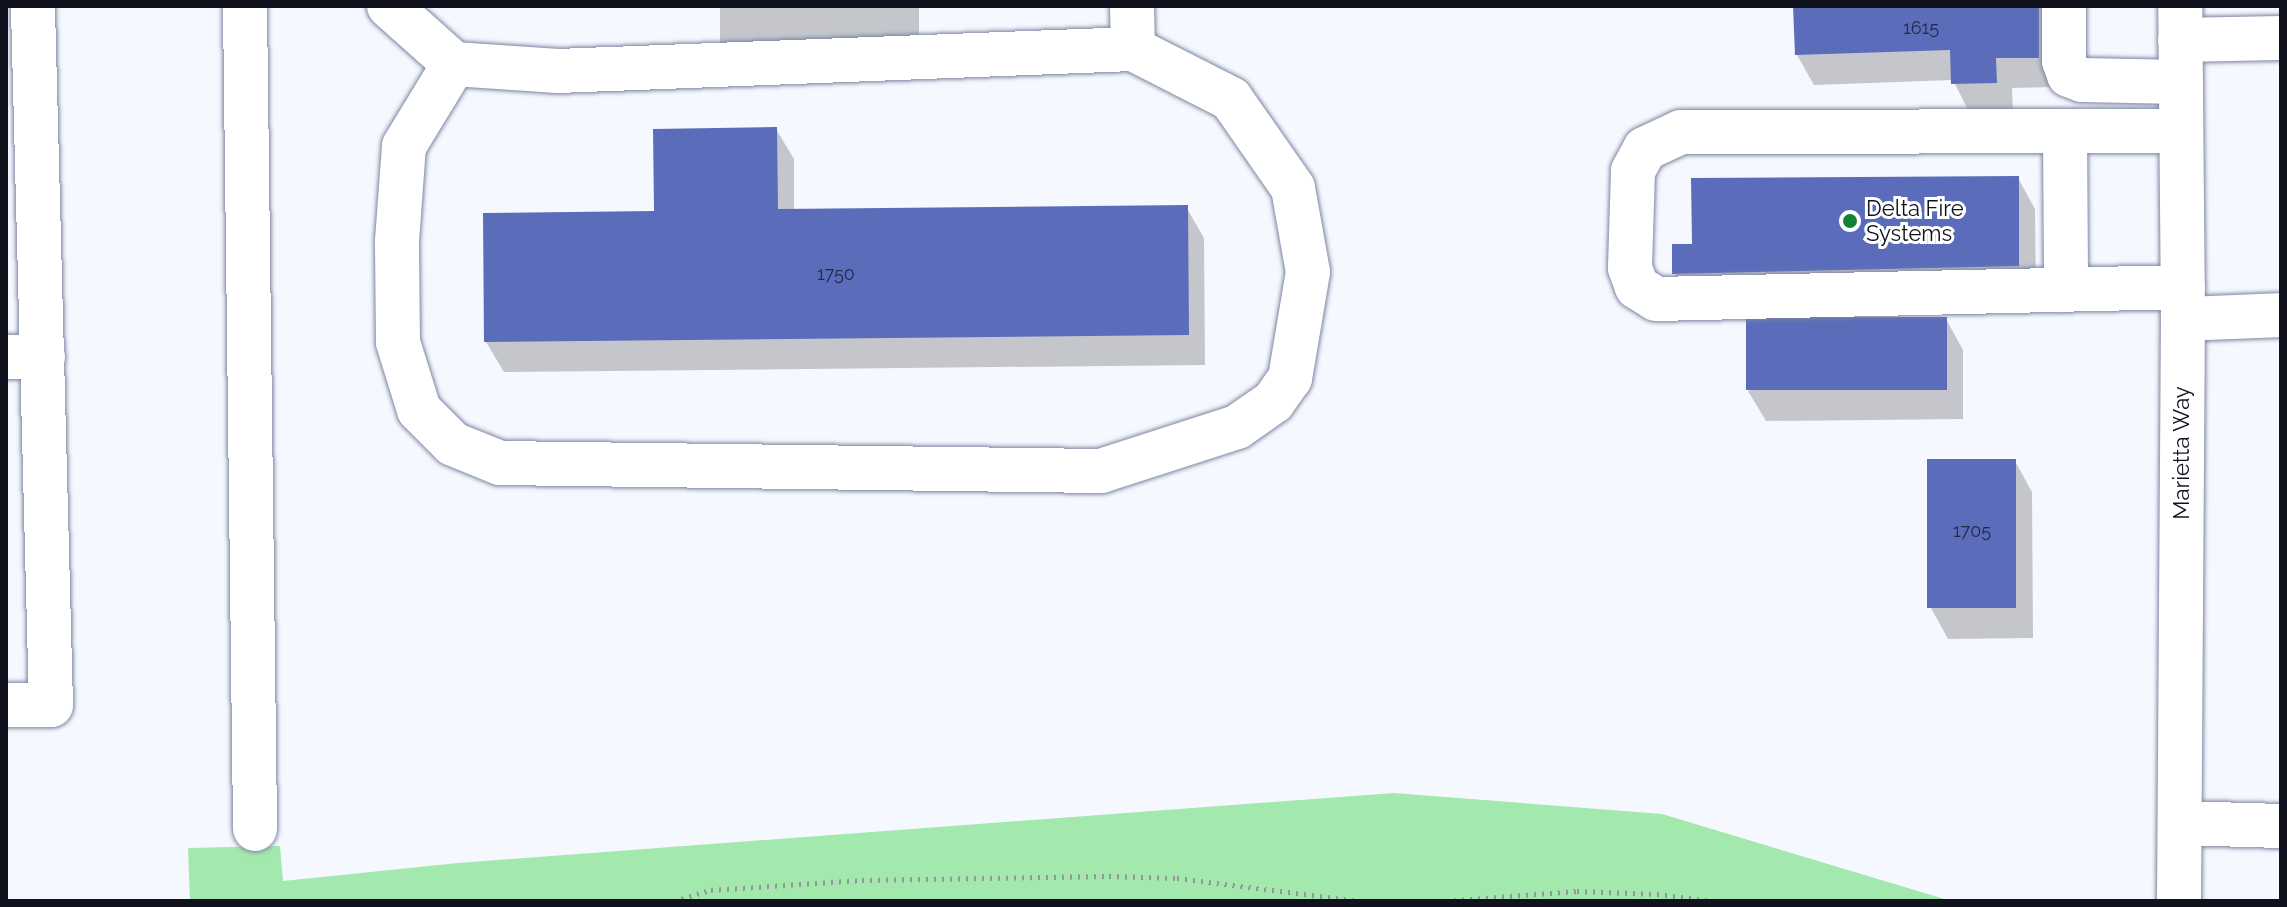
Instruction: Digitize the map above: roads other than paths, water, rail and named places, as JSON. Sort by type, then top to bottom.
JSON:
[{"type":"street","points":[[245,6],[255,829]]},
{"type":"street","points":[[389,6],[454,64],[558,71],[1133,49],[1231,99],[1293,188],[1308,272],[1290,378],[1273,402],[1237,427],[1101,471],[500,463],[453,444],[419,410],[398,342],[397,241],[404,146],[454,64]]},
{"type":"street","points":[[1132,6],[1133,49]]},
{"type":"street","points":[[2064,6],[2064,61],[2069,75],[2082,80],[2180,43],[2281,38]]},
{"type":"street","points":[[6,705],[51,705],[24,357],[33,22]]},
{"type":"street","name":"Marietta Way","points":[[2179,901],[2183,303],[2180,43]]},
{"type":"street","points":[[2181,131],[1681,132],[1645,149],[1633,171],[1630,268],[1637,287],[1656,299],[2066,290],[2281,315]]},
{"type":"street","points":[[2065,132],[2066,290]]},
{"type":"street","points":[[2180,823],[2281,826]]},
{"type":"place","name":"Delta Fire Systems","points":[[1850,221]]}]
